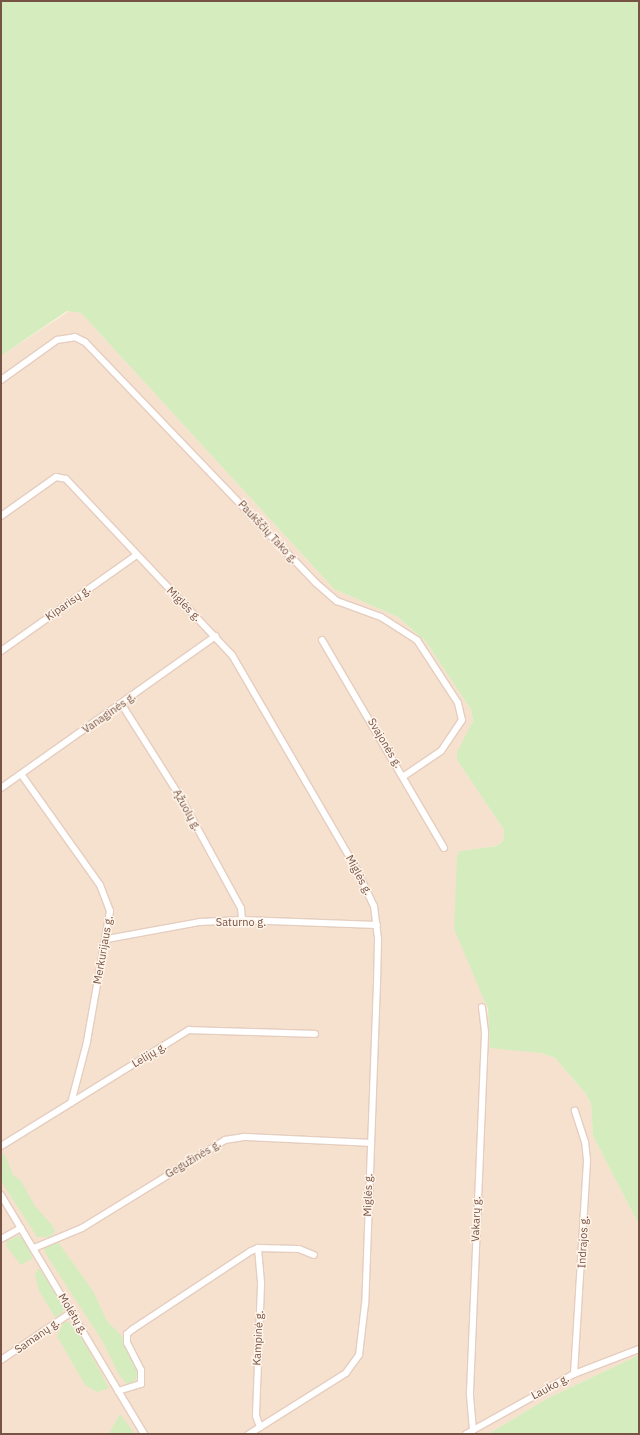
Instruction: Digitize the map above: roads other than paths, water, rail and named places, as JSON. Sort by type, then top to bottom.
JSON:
[{"type":"street","name":"Paukščių Tako g.","points":[[1,380],[57,340],[75,337],[85,342],[316,583],[337,601],[381,617],[417,640],[458,703],[462,720],[441,751],[404,776]]},
{"type":"street","name":"Miglės g.","points":[[1,516],[56,477],[63,477],[135,556],[216,636],[232,655],[369,893],[377,925],[364,1318],[359,1355],[346,1372],[249,1434]]},
{"type":"street","name":"Kiparisų g.","points":[[1,651],[135,556]]},
{"type":"street","name":"Vanaginės g.","points":[[1,788],[122,705],[216,636]]},
{"type":"street","name":"Svajonės g.","points":[[322,640],[404,776],[444,848]]},
{"type":"street","name":"Ąžuolų g.","points":[[122,705],[182,800],[241,908],[242,920]]},
{"type":"street","name":"Merkurijaus g.","points":[[21,774],[106,895],[110,911],[108,939],[71,1102]]},
{"type":"street","name":"Saturno g.","points":[[108,939],[178,924],[242,920],[377,925]]},
{"type":"street","name":"Vakarų g.","points":[[473,1430],[470,1392],[485,1032],[482,1007]]},
{"type":"street","name":"Lelijų g.","points":[[1,1146],[189,1030],[315,1034]]},
{"type":"street","name":"Indrajos g.","points":[[574,1374],[587,1160],[585,1142],[575,1111]]},
{"type":"street","name":"Gegužinės g.","points":[[34,1248],[82,1228],[225,1140],[244,1137],[370,1143]]},
{"type":"street","name":"Molėtų g.","points":[[1,1195],[144,1434]]},
{"type":"street","points":[[1,1239],[22,1228]]},
{"type":"street","name":"Kampinė g.","points":[[258,1248],[261,1285],[256,1416],[260,1427]]},
{"type":"street","points":[[118,1391],[141,1384],[140,1370],[126,1340],[133,1329],[258,1248],[299,1249],[314,1255]]},
{"type":"street","name":"Samanų g.","points":[[1,1360],[72,1312]]},
{"type":"street","name":"Lauko g.","points":[[466,1434],[574,1374],[639,1349]]}]
